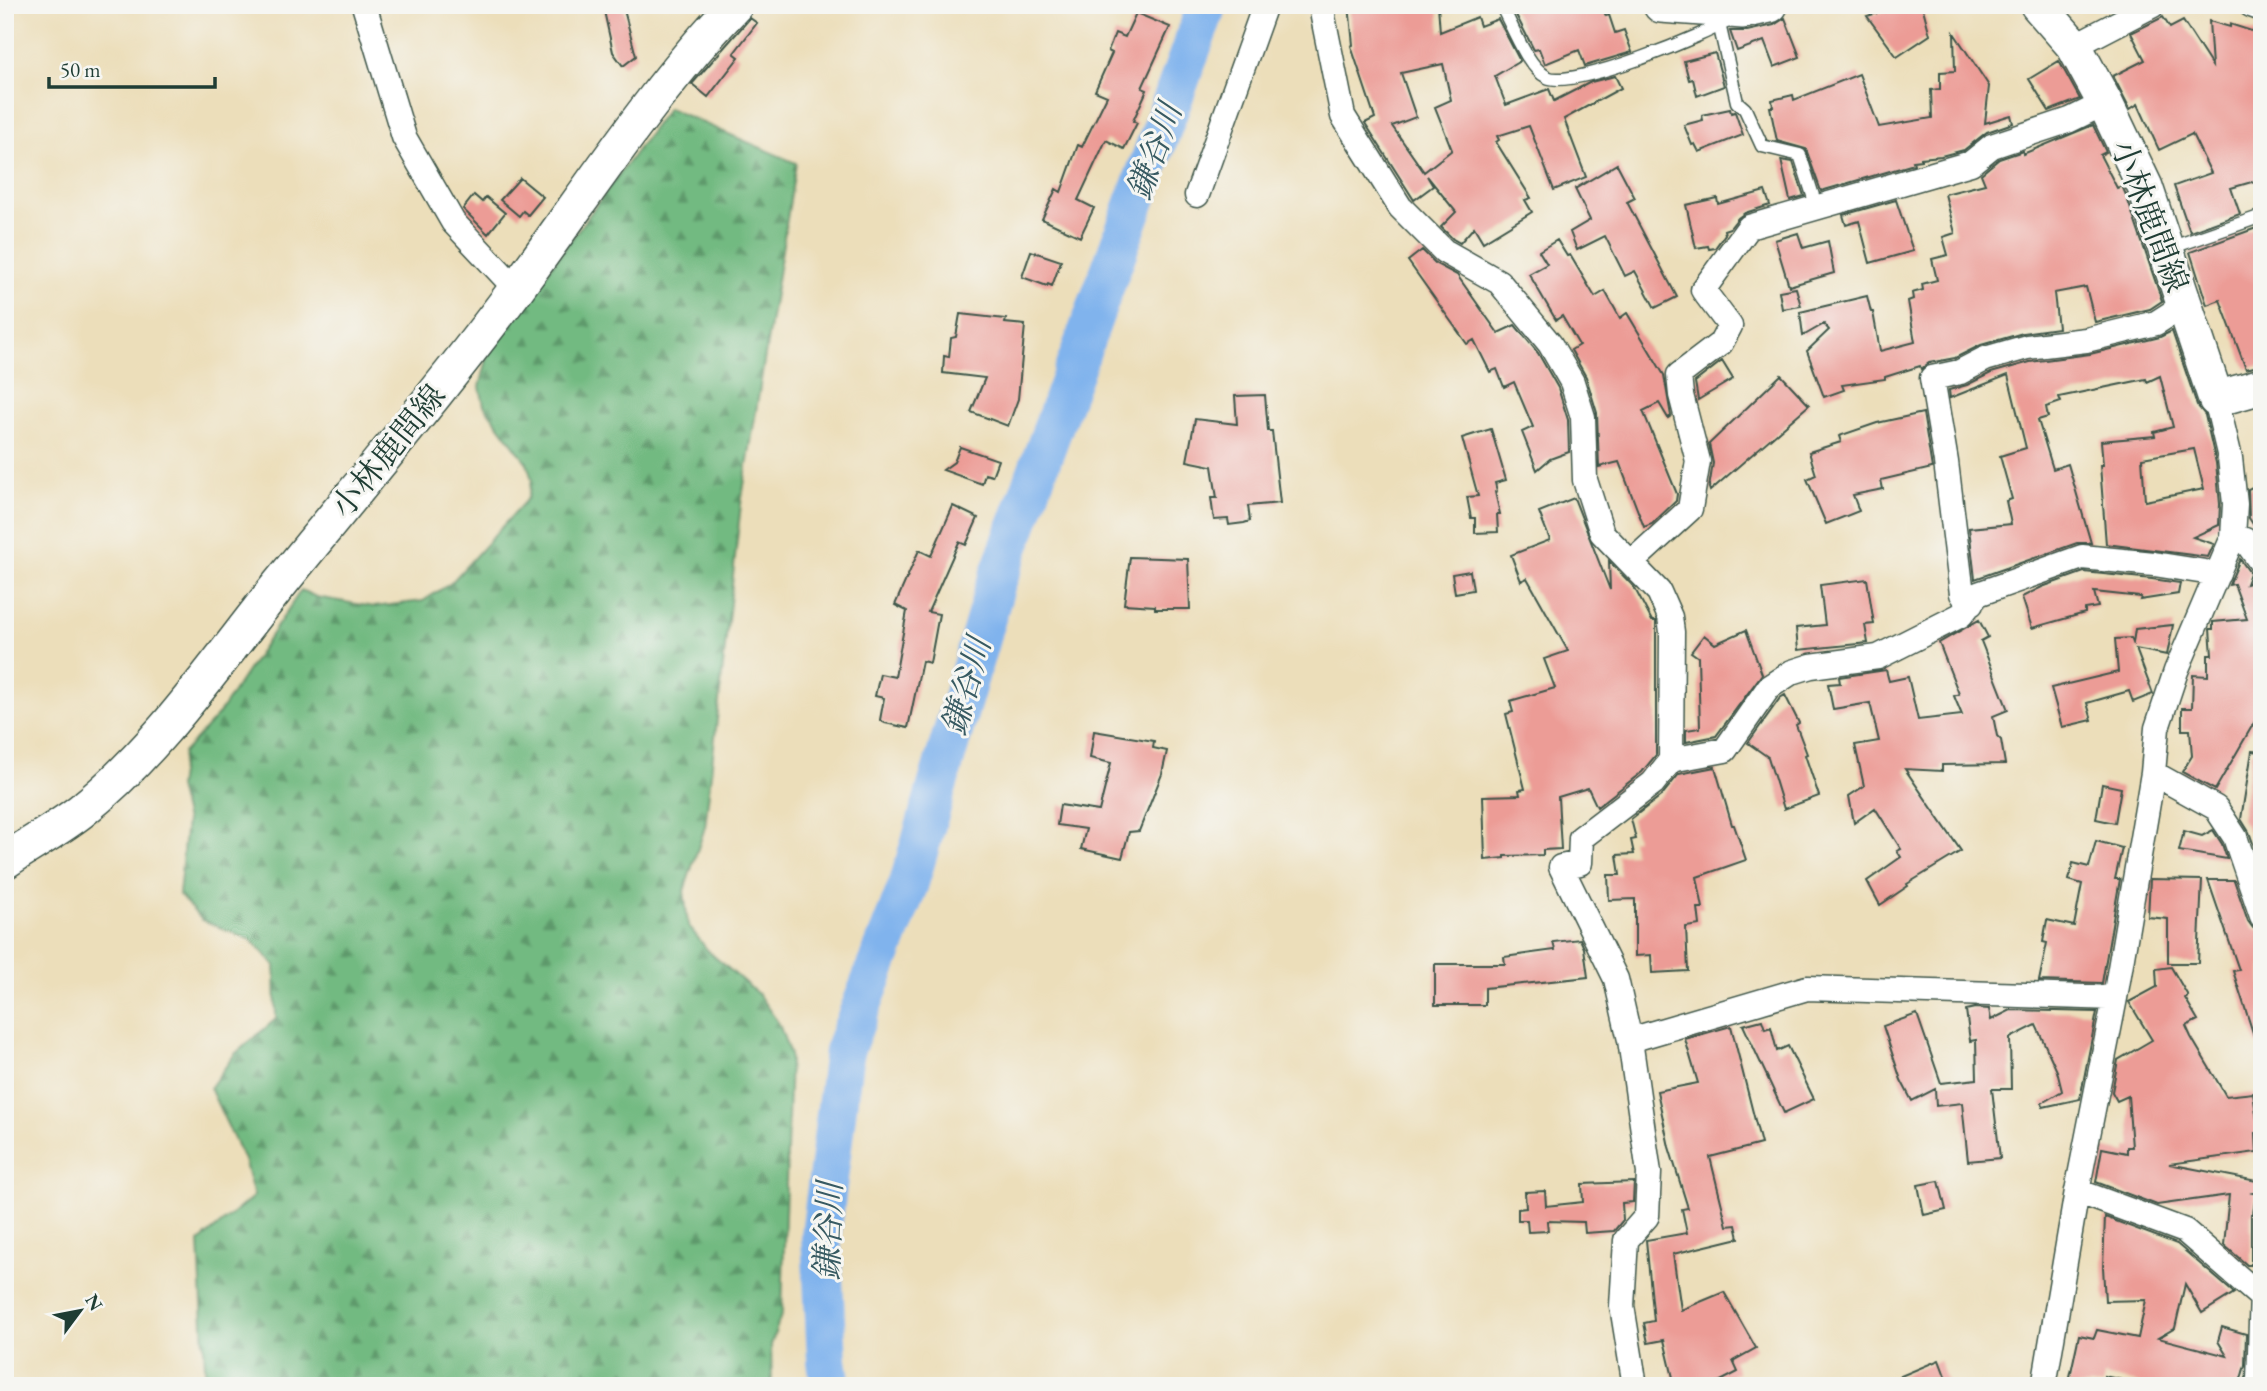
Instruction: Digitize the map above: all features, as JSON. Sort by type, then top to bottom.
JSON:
[{"type":"main road","name":"小林鹿間線","points":[[5,860],[80,811],[119,776],[183,707],[397,442],[516,289],[651,106],[735,5]]},
{"type":"main road","points":[[1661,5],[1744,15]]},
{"type":"main road","name":"小林鹿間線","points":[[2038,5],[2074,46],[2105,103],[2144,187],[2216,399]]},
{"type":"main road","points":[[2216,399],[2262,386]]},
{"type":"street","points":[[364,5],[404,136],[453,222],[516,289]]},
{"type":"street","points":[[1197,195],[1265,5]]},
{"type":"street","points":[[1324,5],[1323,17],[1343,116],[1400,207],[1444,251],[1499,282],[1550,344],[1572,382],[1583,417],[1585,480],[1602,533],[1659,592],[1670,617],[1671,760],[1653,783],[1581,838],[1580,863],[1561,867],[1616,979],[1630,1040],[1649,1173],[1647,1216],[1626,1240],[1622,1306],[1635,1386]]},
{"type":"street","points":[[2074,46],[2153,5]]},
{"type":"street","points":[[2251,5],[2262,9]]},
{"type":"street","points":[[1632,562],[1690,509],[1698,461],[1681,395],[1679,375],[1721,343],[1730,326],[1703,290],[1749,228],[1971,163],[1992,146],[2070,120],[2105,103]]},
{"type":"street","points":[[1971,604],[1962,594],[1946,462],[1932,378],[1960,372],[1985,359],[2027,347],[2086,340],[2156,323],[2184,305]]},
{"type":"street","points":[[2216,399],[2230,458],[2235,504],[2262,564]]},
{"type":"street","points":[[2044,1386],[2077,1192],[2115,998],[2160,719],[2176,671],[2217,574],[2247,535]]},
{"type":"street","points":[[1671,760],[1725,750],[1769,687],[1792,672],[1811,666],[1878,657],[1961,615],[1978,594],[2082,557],[2217,574]]},
{"type":"street","points":[[2152,773],[2216,808],[2253,866],[2262,916]]},
{"type":"street","points":[[1630,1040],[1807,988],[2115,998]]},
{"type":"street","points":[[2077,1192],[2185,1231],[2262,1295],[2259,1380],[2256,1386]]},
{"type":"lane","points":[[1501,5],[1535,68],[1549,79],[1567,80],[1618,65],[1744,15],[1737,102],[1745,109],[1762,146],[1800,155],[1817,208]]},
{"type":"lane","points":[[2167,249],[2262,216]]},
{"type":"green space","points":[[668,108],[796,163],[741,504],[705,827],[684,891],[688,925],[709,952],[758,994],[779,1024],[790,1055],[782,1312],[771,1345],[772,1386],[206,1386],[199,1242],[254,1196],[244,1160],[210,1088],[235,1054],[276,1019],[275,965],[251,940],[202,920],[179,895],[186,821],[178,787],[183,753],[218,715],[301,590],[316,597],[374,607],[423,601],[451,583],[528,498],[532,480],[527,463],[484,405],[480,387],[489,351]]},
{"type":"building","points":[[1349,5],[1438,5],[1440,32],[1477,17],[1480,26],[1498,19],[1520,61],[1495,76],[1506,105],[1549,89],[1554,101],[1591,82],[1615,76],[1621,88],[1564,119],[1586,177],[1554,190],[1529,126],[1497,136],[1499,140],[1496,142],[1531,198],[1525,200],[1532,212],[1483,242],[1474,227],[1460,243],[1441,227],[1456,212],[1427,176],[1433,186],[1414,200],[1365,123],[1375,118],[1351,46]],"holes":[[[1443,64],[1451,100],[1435,107],[1452,150],[1424,172],[1392,126],[1416,117],[1401,73]]]},
{"type":"building","points":[[1511,5],[1601,5],[1606,16],[1609,15],[1615,33],[1624,30],[1632,52],[1585,66],[1579,50],[1545,64],[1539,49],[1534,50]]},
{"type":"building","points":[[1906,5],[1922,5],[1930,35],[1897,57],[1867,16]]},
{"type":"building","points":[[623,6],[636,56],[623,66],[613,52],[604,11]]},
{"type":"building","points":[[1136,13],[1170,27],[1142,88],[1147,90],[1133,121],[1137,123],[1124,149],[1106,140],[1078,200],[1094,208],[1080,237],[1042,219],[1056,189],[1061,192],[1078,145],[1082,147],[1107,96],[1095,91],[1112,53],[1108,51],[1115,33],[1125,37]]},
{"type":"building","points":[[2163,17],[2170,28],[2183,21],[2212,66],[2209,21],[2258,33],[2262,48],[2262,179],[2231,188],[2240,214],[2190,232],[2174,186],[2211,173],[2192,134],[2159,150],[2138,104],[2130,109],[2113,76],[2145,60],[2131,33]]},
{"type":"building","points":[[750,18],[757,23],[734,53],[739,57],[708,97],[692,84]]},
{"type":"building","points":[[1785,18],[1800,57],[1774,67],[1764,41],[1737,51],[1730,31],[1747,31],[1774,25]]},
{"type":"building","points":[[1954,33],[1989,86],[1985,123],[2011,115],[2013,123],[1987,132],[1964,150],[1921,158],[1913,161],[1914,164],[1821,191],[1806,149],[1777,141],[1770,107],[1773,107],[1772,100],[1793,95],[1794,100],[1859,74],[1879,127],[1932,118],[1931,90],[1940,89],[1940,72],[1955,71]]},
{"type":"building","points":[[1715,53],[1724,86],[1697,96],[1693,79],[1689,80],[1684,61]]},
{"type":"building","points":[[2059,61],[2080,99],[2049,111],[2029,79]]},
{"type":"building","points":[[1730,109],[1731,113],[1735,112],[1743,135],[1699,152],[1695,144],[1692,145],[1684,125],[1703,120],[1702,115]]},
{"type":"building","points":[[2093,125],[2106,152],[2100,155],[2117,188],[2122,186],[2126,195],[2162,301],[2150,309],[2095,322],[2086,287],[2054,293],[2058,328],[2023,333],[1981,345],[1955,358],[1929,363],[1921,369],[1920,366],[1885,379],[1842,385],[1844,390],[1824,397],[1807,351],[1829,330],[1824,324],[1803,336],[1800,312],[1867,296],[1873,312],[1880,351],[1915,342],[1908,301],[1913,299],[1912,293],[1923,290],[1922,284],[1937,280],[1932,259],[1948,255],[1943,237],[1955,233],[1945,194],[1985,184],[1981,174],[1999,159],[2023,151],[2023,154]]},
{"type":"building","points":[[1781,160],[1793,162],[1804,196],[1790,200]]},
{"type":"building","points":[[1617,164],[1635,198],[1627,202],[1677,297],[1655,308],[1635,271],[1625,276],[1605,236],[1577,250],[1570,232],[1590,220],[1575,189]]},
{"type":"building","points":[[520,178],[543,197],[528,215],[523,211],[519,216],[500,200]]},
{"type":"building","points":[[1765,191],[1770,205],[1738,218],[1730,228],[1724,230],[1725,234],[1715,248],[1696,248],[1686,205],[1717,198],[1718,204]]},
{"type":"building","points":[[474,195],[482,202],[486,197],[505,213],[488,234],[463,209]]},
{"type":"building","points":[[1896,200],[1913,251],[1870,263],[1859,221],[1846,225],[1843,215]]},
{"type":"building","points":[[2262,226],[2262,365],[2246,369],[2220,300],[2207,305],[2190,252]]},
{"type":"building","points":[[1798,233],[1803,248],[1828,241],[1834,273],[1789,286],[1775,240]]},
{"type":"building","points":[[1557,240],[1567,256],[1570,255],[1595,297],[1605,291],[1620,318],[1627,313],[1664,375],[1671,416],[1668,418],[1659,403],[1643,411],[1677,494],[1676,501],[1652,524],[1644,527],[1619,462],[1599,467],[1597,413],[1586,377],[1571,350],[1579,345],[1562,316],[1556,320],[1529,274],[1547,264],[1539,251]]},
{"type":"building","points":[[1422,250],[1436,264],[1457,275],[1498,333],[1515,325],[1538,353],[1558,388],[1568,420],[1569,452],[1550,459],[1537,470],[1522,432],[1533,427],[1514,382],[1504,387],[1497,369],[1490,372],[1474,340],[1467,344],[1408,261]]},
{"type":"building","points":[[1031,251],[1061,261],[1052,286],[1022,277]]},
{"type":"building","points":[[1796,288],[1801,306],[1782,309],[1779,291]]},
{"type":"building","points":[[960,314],[1006,319],[1005,323],[1025,325],[1018,399],[1008,426],[971,412],[985,378],[943,373],[944,356],[949,357],[951,338],[956,337]]},
{"type":"building","points":[[2172,331],[2197,405],[2205,415],[2216,463],[2219,525],[2193,537],[2214,544],[2208,557],[2106,544],[2100,465],[2103,465],[2101,441],[2155,436],[2154,432],[2173,427],[2160,376],[2147,382],[2146,379],[2059,397],[2061,402],[2046,407],[2048,417],[2038,420],[2053,469],[2068,464],[2091,543],[2077,543],[1975,579],[1969,528],[2011,524],[2006,501],[2012,499],[2000,456],[2026,448],[2008,375],[1950,398],[1949,390],[1967,385],[1991,373],[2030,362],[2090,354],[2160,337]],"holes":[[[2194,449],[2204,489],[2145,501],[2142,458]]]},
{"type":"building","points":[[1722,361],[1733,379],[1698,400],[1695,382]]},
{"type":"building","points":[[1781,375],[1809,405],[1710,491],[1713,463],[1709,444]]},
{"type":"building","points":[[1265,395],[1280,503],[1248,506],[1250,521],[1244,523],[1229,525],[1228,519],[1214,520],[1211,498],[1217,498],[1212,466],[1187,461],[1195,419],[1237,424],[1235,396]]},
{"type":"building","points":[[1923,413],[1932,468],[1881,480],[1883,489],[1853,495],[1859,511],[1826,524],[1807,479],[1816,475],[1809,452],[1841,442],[1839,436],[1877,423]]},
{"type":"building","points":[[1491,429],[1506,480],[1495,483],[1500,514],[1497,514],[1498,532],[1475,533],[1475,518],[1471,518],[1467,497],[1478,496],[1462,438]]},
{"type":"building","points":[[960,447],[998,460],[992,476],[985,474],[982,484],[943,470],[954,462]]},
{"type":"building","points":[[2262,482],[2262,538],[2249,518],[2248,489]]},
{"type":"building","points":[[1574,498],[1610,590],[1609,561],[1634,587],[1652,621],[1656,621],[1656,755],[1642,772],[1597,807],[1588,788],[1558,797],[1561,849],[1543,850],[1543,855],[1505,856],[1485,860],[1483,796],[1520,795],[1519,790],[1525,789],[1506,714],[1513,712],[1510,701],[1555,688],[1544,659],[1568,651],[1527,578],[1521,581],[1511,555],[1550,540],[1539,512]]},
{"type":"building","points":[[953,506],[978,518],[966,545],[959,542],[928,612],[939,614],[930,663],[922,661],[908,728],[885,723],[880,720],[884,698],[875,696],[880,674],[895,677],[907,611],[895,605],[919,550],[931,556]]},
{"type":"building","points":[[1130,557],[1188,559],[1190,609],[1155,609],[1155,606],[1124,604]]},
{"type":"building","points":[[2240,559],[2250,573],[2246,584],[2262,579],[2262,709],[2215,790],[2182,772],[2192,756],[2190,730],[2182,730],[2182,708],[2192,708],[2193,675],[2208,676],[2208,655],[2212,655],[2210,629],[2213,629],[2213,622],[2247,619],[2234,584],[2229,585]]},
{"type":"building","points":[[1470,571],[1473,590],[1455,593],[1452,574]]},
{"type":"building","points":[[2084,572],[2180,583],[2178,594],[2140,600],[2141,597],[2094,592],[2098,607],[2032,628],[2022,597]]},
{"type":"building","points":[[1867,579],[1874,624],[1865,625],[1868,643],[1798,650],[1796,628],[1825,625],[1820,585]]},
{"type":"building","points":[[1979,620],[1988,637],[1981,641],[2008,710],[1993,716],[2005,764],[1942,765],[1942,771],[1905,769],[1961,851],[1907,884],[1908,886],[1880,905],[1867,881],[1901,857],[1897,851],[1901,849],[1875,808],[1854,823],[1849,796],[1864,786],[1855,745],[1879,741],[1870,703],[1833,709],[1828,684],[1840,683],[1839,677],[1886,670],[1889,681],[1908,677],[1918,720],[1962,715],[1954,696],[1959,694],[1939,643]]},
{"type":"building","points":[[2173,625],[2167,655],[2136,649],[2153,694],[2133,702],[2129,691],[2087,703],[2092,720],[2062,727],[2051,688],[2118,672],[2115,639],[2131,638],[2133,643],[2135,629]]},
{"type":"building","points":[[1746,630],[1762,674],[1716,736],[1686,742],[1686,730],[1700,728],[1698,657],[1691,652],[1704,635],[1715,644]]},
{"type":"building","points":[[1785,695],[1799,723],[1796,725],[1819,796],[1784,809],[1768,757],[1748,743],[1780,698]]},
{"type":"building","points":[[1094,731],[1154,741],[1153,748],[1167,751],[1162,774],[1139,831],[1129,832],[1122,858],[1081,849],[1086,829],[1057,825],[1060,805],[1099,811],[1111,763],[1090,758]]},
{"type":"building","points":[[2252,751],[2262,752],[2262,841],[2259,860],[2241,819]]},
{"type":"building","points":[[1715,767],[1732,825],[1746,860],[1697,877],[1703,908],[1698,908],[1700,925],[1686,927],[1688,971],[1652,973],[1651,955],[1635,956],[1635,899],[1609,900],[1608,875],[1620,875],[1617,855],[1634,854],[1631,840],[1636,839],[1631,819],[1662,795],[1679,774]]},
{"type":"building","points":[[2102,784],[2121,788],[2115,823],[2096,819]]},
{"type":"building","points":[[2213,830],[2227,859],[2179,851],[2184,831],[2202,836]]},
{"type":"building","points":[[2096,841],[2122,848],[2115,879],[2120,879],[2102,983],[2039,981],[2047,943],[2043,942],[2047,920],[2074,926],[2082,884],[2069,880],[2073,863],[2089,867]]},
{"type":"building","points":[[2150,879],[2202,880],[2198,963],[2168,963],[2168,919],[2148,917]]},
{"type":"building","points":[[2208,880],[2234,880],[2248,921],[2253,928],[2262,931],[2262,1044],[2257,1045],[2233,971],[2239,970]]},
{"type":"building","points":[[1580,939],[1588,977],[1485,988],[1485,1005],[1435,1005],[1435,964],[1505,964],[1504,957],[1555,950],[1553,942]]},
{"type":"building","points":[[2171,967],[2198,1020],[2186,1026],[2191,1037],[2226,1096],[2253,1093],[2259,1133],[2256,1133],[2257,1152],[2169,1164],[2262,1182],[2262,1191],[2253,1193],[2256,1194],[2251,1214],[2251,1265],[2247,1265],[2224,1245],[2229,1195],[2157,1205],[2096,1182],[2102,1148],[2127,1153],[2127,1147],[2132,1147],[2128,1096],[2117,1101],[2112,1092],[2118,1060],[2152,1040],[2129,1002],[2157,987],[2156,969]]},
{"type":"building","points":[[1989,1009],[1991,1020],[2011,1010],[2097,1012],[2080,1099],[2043,1107],[2042,1103],[2062,1091],[2057,1071],[2036,1025],[2010,1038],[2011,1089],[1992,1089],[2000,1158],[1968,1161],[1962,1103],[1936,1106],[1935,1089],[1912,1101],[1901,1080],[1883,1026],[1917,1014],[1941,1083],[1977,1079],[1976,1040],[1970,1041],[1966,1010]]},
{"type":"building","points":[[1762,1020],[1765,1029],[1771,1027],[1777,1051],[1788,1046],[1814,1099],[1784,1113],[1743,1025]]},
{"type":"building","points":[[1731,1026],[1761,1144],[1710,1157],[1727,1226],[1736,1225],[1739,1238],[1673,1254],[1681,1310],[1724,1292],[1756,1348],[1733,1361],[1738,1372],[1711,1386],[1675,1386],[1664,1340],[1648,1343],[1644,1323],[1654,1321],[1646,1240],[1687,1233],[1682,1209],[1688,1208],[1669,1147],[1657,1091],[1698,1083],[1685,1039]]},
{"type":"building","points":[[1939,1181],[1946,1210],[1924,1215],[1918,1185]]},
{"type":"building","points":[[1634,1182],[1633,1202],[1622,1203],[1623,1220],[1614,1231],[1585,1233],[1584,1222],[1547,1221],[1548,1231],[1528,1232],[1527,1220],[1518,1220],[1518,1209],[1526,1208],[1525,1192],[1545,1191],[1546,1206],[1583,1202],[1582,1184]]},
{"type":"building","points":[[2105,1217],[2177,1244],[2234,1293],[2202,1313],[2185,1284],[2175,1328],[2158,1338],[2227,1356],[2218,1341],[2222,1327],[2246,1334],[2245,1365],[2239,1386],[2141,1386],[2104,1376],[2103,1386],[2068,1386],[2079,1335],[2094,1338],[2097,1330],[2138,1338],[2146,1300],[2105,1301]]},
{"type":"building","points":[[1939,1360],[1947,1381],[1945,1386],[1877,1386]]},
{"type":"waterway","name":"鎌谷川","points":[[831,1386],[827,1361],[821,1235],[844,1051],[909,883],[995,587],[1207,5]]}]
